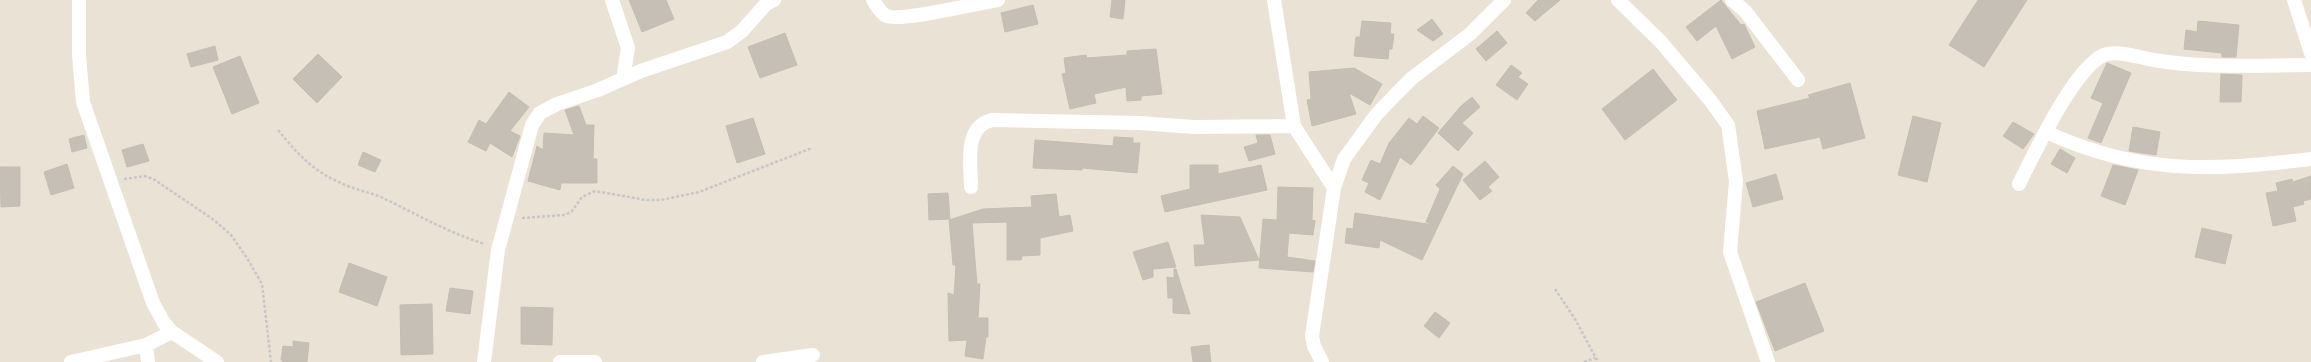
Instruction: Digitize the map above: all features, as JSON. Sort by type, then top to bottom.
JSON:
[{"type":"street","points":[[79,0],[79,55],[83,102],[153,303],[164,322],[172,332],[217,362]]},
{"type":"street","points":[[612,0],[628,48],[623,79]]},
{"type":"street","points":[[484,362],[498,250],[505,219],[532,125],[537,116],[557,104],[732,39],[742,32],[766,4],[774,0]]},
{"type":"street","points":[[873,0],[884,15],[890,18],[913,16],[998,0]]},
{"type":"street","points":[[1274,0],[1294,126],[1334,188]]},
{"type":"street","points":[[1322,362],[1314,346],[1312,336],[1334,188],[1344,159],[1376,115],[1412,78],[1470,34],[1504,0]]},
{"type":"street","points":[[1618,0],[1661,42],[1710,100],[1728,125],[1736,181],[1730,252],[1768,362]]},
{"type":"street","points":[[1732,0],[1745,11],[1798,80]]},
{"type":"street","points":[[2294,0],[2311,53]]},
{"type":"street","points":[[2019,184],[2046,132],[2073,87],[2101,56],[2114,54],[2164,62],[2203,66],[2311,65]]},
{"type":"street","points":[[971,187],[972,135],[979,126],[992,120],[1139,123],[1195,127],[1294,126]]},
{"type":"street","points":[[2046,132],[2074,144],[2101,153],[2155,165],[2211,168],[2311,159]]},
{"type":"street","points":[[71,362],[146,345],[172,332]]},
{"type":"street","points":[[146,345],[148,362]]},
{"type":"street","points":[[763,362],[813,355]]},
{"type":"street","points":[[560,362],[595,362]]},
{"type":"path","points":[[278,130],[311,167],[328,177],[385,199],[444,229],[498,250]]},
{"type":"path","points":[[505,219],[565,214],[572,211],[582,198],[595,191],[646,200],[699,192],[812,148]]},
{"type":"path","points":[[112,182],[145,176],[155,180],[214,220],[231,236],[262,284],[271,362]]},
{"type":"path","points":[[1555,289],[1575,319],[1598,362]]},
{"type":"path","points":[[1584,362],[1595,358]]},
{"type":"building","points":[[629,0],[666,0],[674,19],[642,32]]},
{"type":"building","points":[[1112,0],[1125,0],[1123,19],[1110,17]]},
{"type":"building","points":[[1538,0],[1560,0],[1535,21],[1526,13]]},
{"type":"building","points":[[1721,0],[1741,25],[1744,24],[1755,47],[1732,59],[1716,26],[1697,41],[1686,27]]},
{"type":"building","points":[[1978,0],[2027,0],[1984,67],[1949,45]]},
{"type":"building","points":[[1033,5],[1038,24],[1005,32],[1001,13]]},
{"type":"building","points":[[1432,19],[1443,34],[1433,41],[1417,30]]},
{"type":"building","points":[[1362,21],[1391,23],[1390,34],[1394,34],[1392,49],[1389,49],[1388,59],[1354,56],[1356,37],[1360,37]]},
{"type":"building","points":[[2198,21],[2239,25],[2236,57],[2222,57],[2222,53],[2184,49],[2186,30],[2197,32]]},
{"type":"building","points":[[1497,31],[1507,43],[1486,61],[1476,49]]},
{"type":"building","points":[[785,33],[797,65],[760,78],[748,47]]},
{"type":"building","points":[[215,46],[218,60],[191,67],[187,54]]},
{"type":"building","points":[[1156,49],[1162,94],[1141,96],[1141,100],[1127,101],[1126,87],[1094,94],[1096,103],[1070,109],[1062,74],[1066,73],[1064,58],[1086,55],[1087,58],[1127,55],[1127,51]]},
{"type":"building","points":[[318,54],[342,77],[317,103],[293,79]]},
{"type":"building","points":[[240,56],[259,103],[232,114],[213,67]]},
{"type":"building","points":[[2107,63],[2131,73],[2101,143],[2088,138],[2103,103],[2091,98]]},
{"type":"building","points":[[1511,65],[1522,73],[1518,77],[1528,84],[1517,100],[1496,85]]},
{"type":"building","points":[[1354,68],[1382,84],[1370,105],[1349,93],[1356,114],[1312,126],[1307,100],[1311,99],[1309,72]]},
{"type":"building","points":[[1653,69],[1677,100],[1625,140],[1602,109]]},
{"type":"building","points":[[2221,74],[2242,75],[2241,102],[2220,102]]},
{"type":"building","points":[[1850,83],[1865,138],[1823,149],[1820,137],[1765,149],[1757,111],[1810,98],[1808,95]]},
{"type":"building","points":[[509,92],[529,107],[510,131],[520,136],[512,157],[490,143],[486,151],[468,142],[479,120],[486,124]]},
{"type":"building","points":[[1472,97],[1480,107],[1462,123],[1473,133],[1458,151],[1438,133],[1461,106]]},
{"type":"building","points":[[579,106],[586,125],[594,125],[593,159],[597,159],[597,183],[561,183],[560,190],[528,181],[537,146],[543,150],[544,133],[574,135],[565,110]]},
{"type":"building","points":[[1423,116],[1439,128],[1411,165],[1400,157],[1380,200],[1365,192],[1369,183],[1362,180],[1371,160],[1380,164],[1389,143],[1409,118],[1417,124]]},
{"type":"building","points":[[1913,116],[1941,123],[1927,182],[1898,175]]},
{"type":"building","points":[[753,118],[765,154],[737,163],[726,126]]},
{"type":"building","points":[[2013,122],[2034,134],[2023,149],[2003,136]]},
{"type":"building","points":[[2133,127],[2160,132],[2156,155],[2129,151]]},
{"type":"building","points":[[84,135],[87,148],[72,152],[69,139]]},
{"type":"building","points":[[1256,135],[1270,135],[1275,154],[1249,161],[1244,147],[1258,143]]},
{"type":"building","points":[[1114,137],[1133,138],[1133,143],[1140,143],[1137,173],[1082,168],[1082,170],[1033,168],[1035,140],[1113,146]]},
{"type":"building","points":[[143,144],[149,161],[127,167],[122,150]]},
{"type":"building","points":[[2060,149],[2075,158],[2067,173],[2051,164]]},
{"type":"building","points":[[363,152],[381,160],[375,172],[358,165]]},
{"type":"building","points":[[1485,161],[1499,177],[1488,187],[1492,191],[1480,200],[1463,180]]},
{"type":"building","points":[[67,164],[74,188],[51,195],[44,172]]},
{"type":"building","points":[[1190,165],[1218,165],[1218,174],[1261,165],[1267,190],[1165,212],[1161,196],[1190,189]]},
{"type":"building","points":[[2113,165],[2138,170],[2125,205],[2101,196]]},
{"type":"building","points":[[1453,166],[1463,174],[1422,260],[1380,240],[1379,248],[1345,243],[1347,228],[1353,229],[1355,213],[1434,225],[1426,222],[1440,189],[1436,185]]},
{"type":"building","points":[[0,167],[20,167],[20,206],[1,207]]},
{"type":"building","points":[[1776,174],[1783,199],[1753,207],[1746,183]]},
{"type":"building","points":[[2311,176],[2311,199],[2303,201],[2304,204],[2293,207],[2296,221],[2273,226],[2266,193],[2278,191],[2276,183],[2292,179],[2293,182]]},
{"type":"building","points":[[1278,187],[1313,188],[1312,220],[1315,221],[1313,235],[1289,233],[1287,257],[1315,261],[1313,272],[1259,268],[1263,219],[1277,220]]},
{"type":"building","points":[[948,193],[950,219],[929,220],[928,194]]},
{"type":"building","points":[[1056,194],[1059,217],[1070,215],[1073,231],[1040,238],[1040,255],[1022,256],[1021,260],[1007,260],[1007,222],[972,223],[977,284],[980,284],[978,318],[988,318],[988,337],[986,337],[983,359],[965,356],[967,340],[949,341],[948,293],[954,295],[956,265],[953,265],[949,220],[983,209],[1032,207],[1031,196]]},
{"type":"building","points":[[1201,215],[1240,217],[1259,260],[1195,266],[1194,245],[1205,245]]},
{"type":"building","points":[[2202,228],[2232,235],[2225,264],[2195,257]]},
{"type":"building","points":[[1168,242],[1176,267],[1153,269],[1153,277],[1143,280],[1133,252]]},
{"type":"building","points":[[349,263],[387,277],[377,306],[339,292]]},
{"type":"building","points":[[1174,269],[1176,269],[1190,314],[1173,313],[1173,298],[1168,298],[1167,277],[1174,278]]},
{"type":"building","points":[[1805,283],[1824,331],[1775,351],[1756,302]]},
{"type":"building","points":[[450,288],[473,291],[470,314],[446,311]]},
{"type":"building","points":[[432,304],[433,354],[401,355],[400,305]]},
{"type":"building","points":[[521,307],[553,308],[552,345],[521,344]]},
{"type":"building","points":[[1435,312],[1450,323],[1439,338],[1424,326]]},
{"type":"building","points":[[293,341],[309,343],[307,362],[284,362],[281,360],[283,346],[293,347]]},
{"type":"building","points":[[1209,345],[1211,362],[1193,362],[1191,347]]}]
